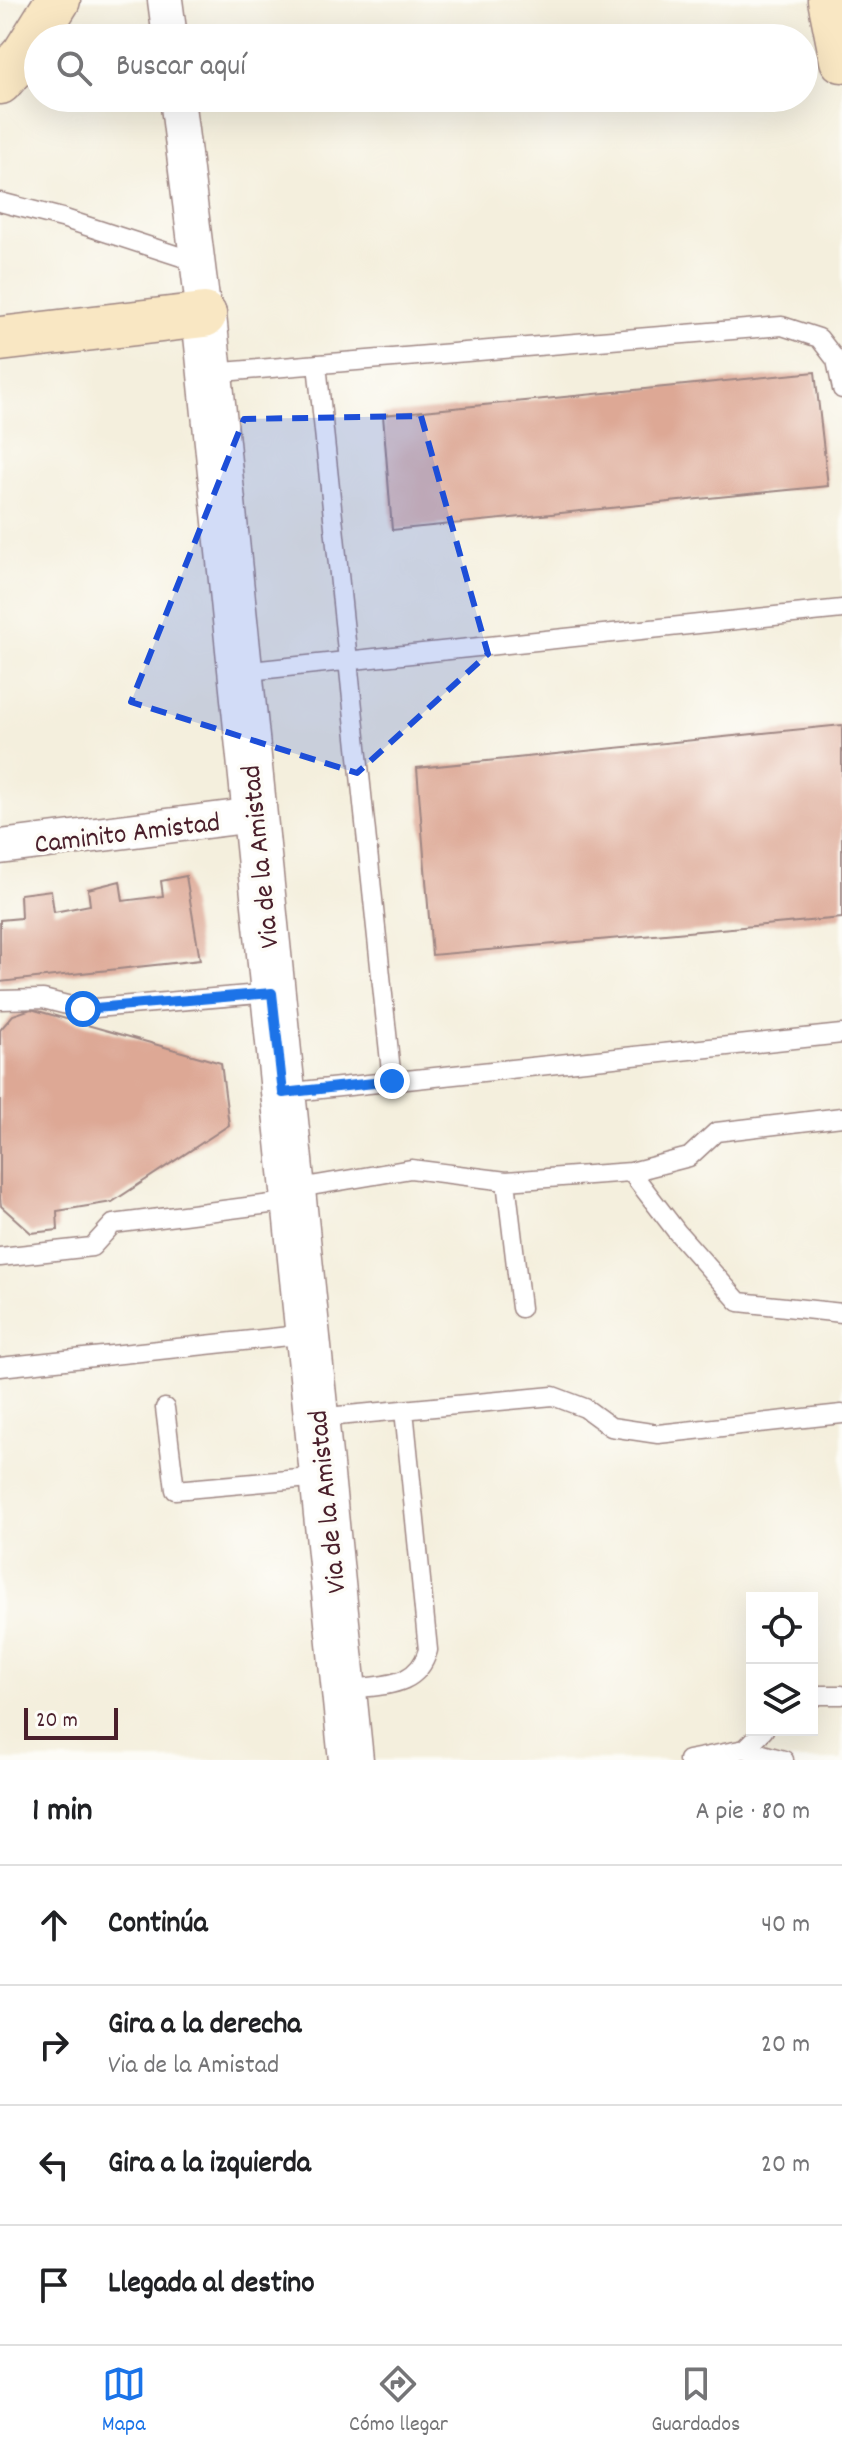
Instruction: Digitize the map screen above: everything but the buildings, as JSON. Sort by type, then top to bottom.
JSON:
[{"type":"main road","points":[[43,24],[58,0]]},
{"type":"main road","points":[[830,0],[842,60]]},
{"type":"main road","points":[[0,82],[24,54]]},
{"type":"main road","points":[[0,339],[204,315]]},
{"type":"street","points":[[165,0],[168,24]]},
{"type":"street","name":"Via de la Amistad","points":[[179,112],[204,315],[351,1760]]},
{"type":"street","name":"Caminito Amistad","points":[[0,847],[254,815]]},
{"type":"lane","points":[[0,202],[62,218],[197,262]]},
{"type":"lane","points":[[210,373],[782,326],[819,338],[836,360],[842,389]]},
{"type":"lane","points":[[317,364],[392,1081]]},
{"type":"lane","points":[[240,672],[842,609]]},
{"type":"lane","points":[[0,1000],[43,999],[83,1009],[272,993]]},
{"type":"lane","points":[[283,1093],[842,1034]]},
{"type":"lane","points":[[0,1257],[92,1247],[113,1224],[293,1195],[411,1169],[506,1181],[631,1172],[689,1157],[716,1132],[842,1117]]},
{"type":"lane","points":[[631,1172],[677,1232],[739,1302],[842,1313]]},
{"type":"lane","points":[[506,1181],[521,1308]]},
{"type":"lane","points":[[0,1367],[308,1334]]},
{"type":"lane","points":[[316,1418],[553,1396],[585,1408],[611,1427],[658,1434],[842,1414]]},
{"type":"lane","points":[[165,1408],[175,1490],[322,1477]]},
{"type":"lane","points":[[344,1690],[410,1679],[424,1666],[428,1650],[404,1410]]},
{"type":"lane","points":[[818,1695],[842,1695]]},
{"type":"lane","points":[[745,1749],[758,1736]]},
{"type":"lane","points":[[688,1760],[745,1749],[784,1760]]},
{"type":"highlighted area","points":[[421,416],[488,654],[357,773],[131,702],[244,419]]},
{"type":"route","points":[[83,1009],[272,993],[283,1093],[392,1081]]}]
